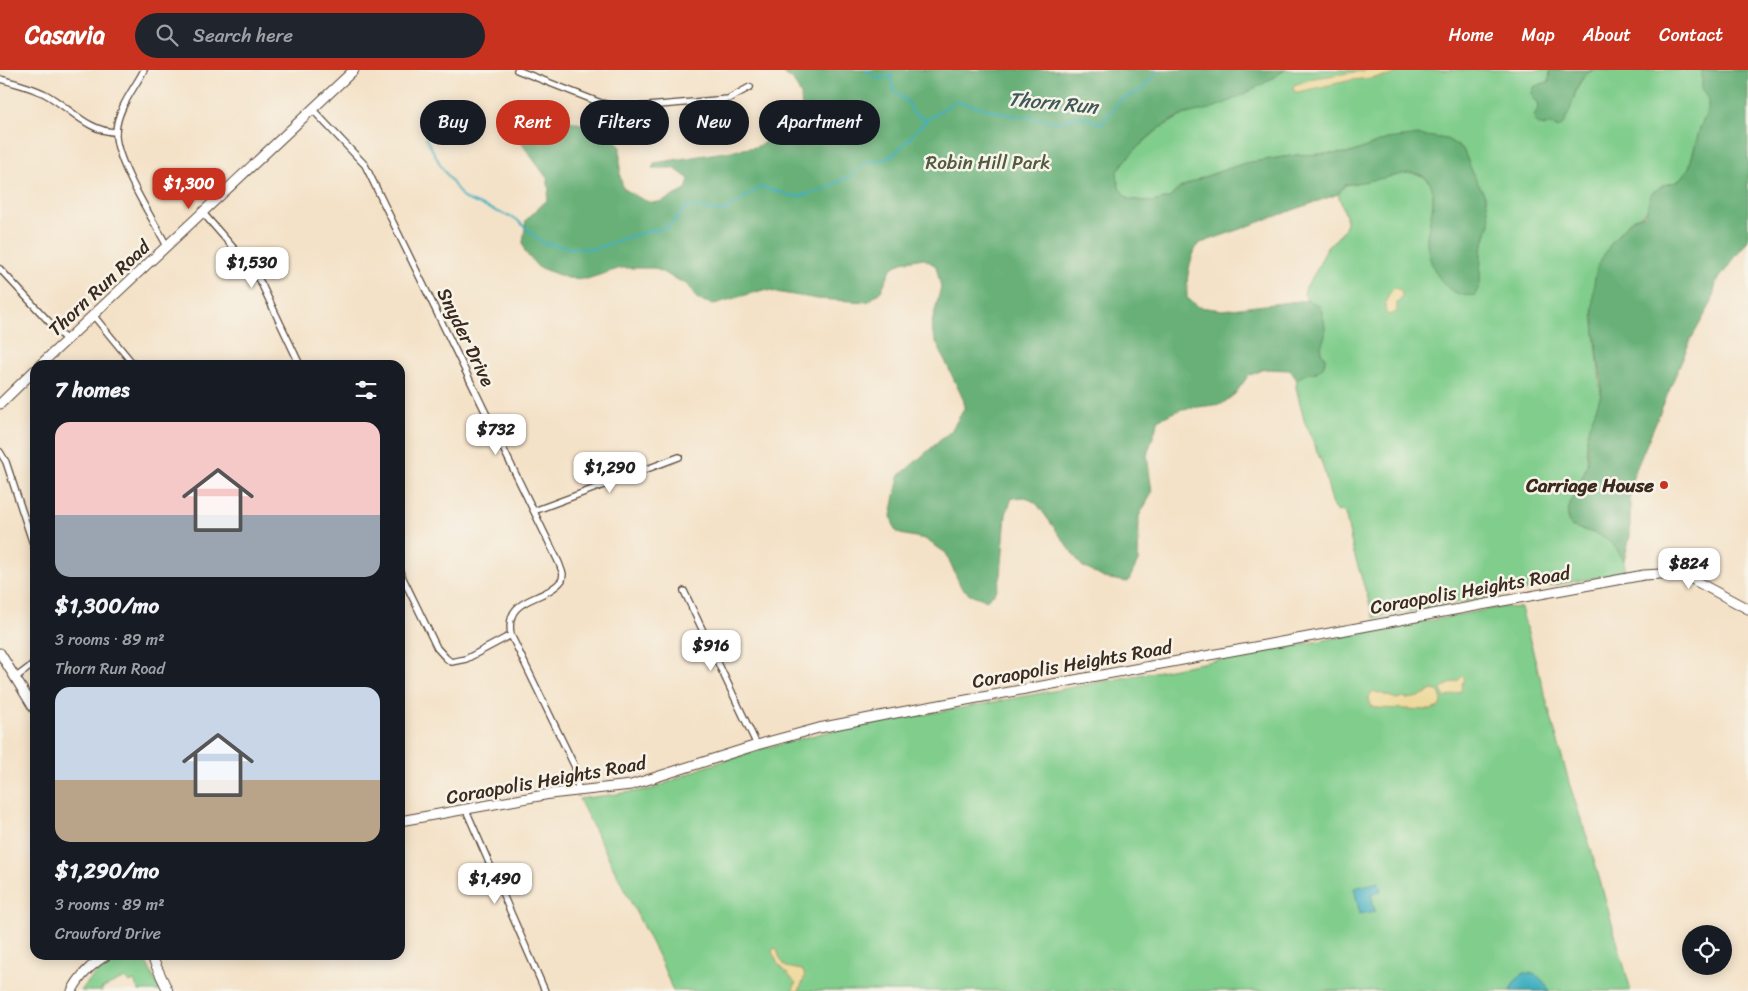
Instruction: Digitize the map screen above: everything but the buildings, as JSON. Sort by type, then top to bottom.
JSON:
[{"type":"street","points":[[144,70],[123,107],[116,132],[123,163],[168,246]]},
{"type":"street","name":"Thorn Run Road","points":[[45,360],[204,213],[354,70]]},
{"type":"street","points":[[518,70],[601,103],[626,108],[728,99],[750,87]]},
{"type":"street","points":[[0,78],[44,94],[97,128],[116,132]]},
{"type":"street","name":"Snyder Drive","points":[[313,110],[365,165],[559,563],[563,574],[562,580],[553,588],[524,602],[514,610],[510,620],[511,635]]},
{"type":"street","points":[[204,213],[251,268],[261,283],[298,360]]},
{"type":"street","points":[[0,269],[66,340]]},
{"type":"street","points":[[93,315],[130,360]]},
{"type":"street","points":[[0,404],[30,375]]},
{"type":"street","points":[[0,452],[6,462],[30,535]]},
{"type":"street","points":[[534,511],[679,457]]},
{"type":"street","name":"Coraopolis Heights Road","points":[[405,821],[550,794],[632,785],[757,745],[819,728],[885,714],[1644,575],[1676,573],[1688,577],[1748,609]]},
{"type":"street","points":[[405,582],[437,648],[451,662],[466,659],[511,635],[575,767],[578,790]]},
{"type":"street","points":[[684,591],[757,745]]},
{"type":"street","points":[[0,653],[30,702]]},
{"type":"street","points":[[15,678],[30,667]]},
{"type":"street","points":[[466,810],[545,991]]},
{"type":"street","points":[[72,991],[78,980],[90,967],[100,960]]},
{"type":"street","points":[[153,960],[168,991]]},
{"type":"green space","name":"Robin Hill Park","points":[[779,70],[1285,70],[1258,87],[1229,101],[1210,109],[1183,115],[1155,132],[1138,147],[1117,172],[1119,188],[1128,199],[1152,202],[1169,198],[1180,188],[1201,178],[1245,163],[1297,155],[1351,153],[1387,139],[1419,135],[1447,139],[1463,149],[1474,176],[1486,197],[1490,223],[1481,251],[1480,284],[1475,295],[1462,295],[1447,287],[1437,274],[1431,263],[1427,245],[1433,191],[1430,182],[1423,176],[1413,173],[1345,185],[1338,194],[1198,244],[1189,270],[1187,298],[1199,307],[1223,310],[1307,300],[1320,306],[1325,328],[1325,336],[1321,348],[1321,353],[1325,356],[1323,367],[1297,380],[1290,370],[1264,369],[1248,376],[1235,394],[1222,404],[1182,409],[1159,419],[1147,455],[1152,493],[1139,516],[1138,561],[1128,582],[1104,578],[1082,566],[1037,504],[1026,497],[1012,498],[1006,514],[1001,575],[996,592],[986,600],[970,594],[961,587],[946,553],[925,539],[900,534],[895,530],[891,516],[899,476],[951,431],[964,409],[964,401],[933,335],[932,323],[941,287],[936,266],[923,258],[902,262],[891,269],[881,291],[868,302],[818,299],[763,290],[714,304],[698,300],[688,285],[654,268],[621,268],[587,279],[567,278],[538,267],[525,252],[523,243],[526,220],[547,200],[549,189],[547,178],[523,145],[570,145],[570,121],[580,124],[580,145],[619,145],[620,176],[623,188],[648,202],[660,202],[686,190],[689,179],[674,168],[652,168],[655,163],[760,145],[880,145],[880,100],[801,100],[801,95],[793,80]]},
{"type":"green space","points":[[1285,70],[1550,70],[1549,82],[1541,84],[1537,111],[1543,126],[1552,125],[1556,128],[1571,106],[1583,78],[1593,70],[1748,70],[1708,110],[1700,128],[1689,168],[1677,182],[1664,185],[1651,194],[1645,212],[1634,218],[1598,268],[1594,293],[1594,320],[1601,394],[1586,450],[1588,461],[1585,472],[1573,496],[1568,514],[1568,522],[1571,526],[1599,535],[1614,544],[1623,560],[1626,572],[1374,618],[1353,550],[1346,517],[1344,512],[1336,511],[1333,507],[1323,466],[1304,420],[1296,387],[1297,380],[1301,375],[1317,372],[1321,353],[1320,346],[1325,335],[1314,303],[1307,300],[1304,293],[1328,246],[1346,226],[1346,216],[1338,194],[1345,185],[1412,172],[1423,176],[1432,185],[1433,207],[1427,238],[1429,255],[1480,262],[1481,251],[1490,223],[1474,176],[1387,139],[1351,153],[1297,155],[1245,163],[1201,178],[1180,188],[1169,198],[1152,202],[1128,199],[1119,188],[1116,172],[1130,154],[1160,128],[1185,114],[1210,109]]},
{"type":"green space","points":[[1550,70],[1593,70],[1580,81],[1568,114],[1559,128],[1552,125],[1539,125],[1535,122],[1534,117],[1539,106],[1538,102],[1533,99],[1532,93],[1535,86],[1549,82]]},
{"type":"green space","points":[[1702,70],[1748,70],[1748,240],[1716,283],[1712,302],[1690,341],[1634,474],[1630,486],[1630,536],[1624,561],[1607,539],[1571,526],[1568,520],[1570,504],[1587,463],[1587,436],[1602,389],[1593,291],[1597,268],[1607,249],[1628,223],[1646,213],[1650,194],[1664,185],[1677,182],[1689,168],[1700,128],[1708,110],[1708,98],[1702,88]]},
{"type":"green space","points":[[1501,607],[1521,608],[1570,786],[1591,849],[1631,991],[673,991],[662,964],[579,799],[653,789],[702,768],[758,750],[830,731]]},
{"type":"green space","points":[[117,960],[143,960],[146,962],[160,991],[139,991],[134,981],[129,983],[125,978],[101,989],[102,991],[81,991],[97,972]]},
{"type":"sand","points":[[1369,70],[1400,70],[1390,76],[1352,80],[1298,92],[1295,92],[1293,88],[1294,85],[1314,78]]},
{"type":"sand","points":[[1394,288],[1401,290],[1402,297],[1397,303],[1397,312],[1389,315],[1385,310],[1386,303],[1388,296]]},
{"type":"sand","points":[[1463,676],[1465,679],[1461,691],[1445,698],[1441,690],[1443,687]]},
{"type":"sand","points":[[1433,690],[1439,692],[1442,700],[1439,707],[1431,710],[1378,708],[1370,706],[1368,698],[1373,691],[1397,699],[1403,697],[1410,699]]},
{"type":"sand","points":[[774,948],[777,949],[780,959],[786,967],[802,970],[804,973],[799,991],[792,991],[796,983],[778,964],[772,952]]},
{"type":"water","points":[[1379,882],[1381,892],[1371,894],[1375,911],[1360,914],[1354,888]]},
{"type":"water","points":[[1524,973],[1536,975],[1545,983],[1549,991],[1510,991],[1514,982]]},
{"type":"waterway","points":[[866,70],[879,79],[891,75],[894,92],[909,103],[913,113],[926,120]]},
{"type":"waterway","name":"Thorn Run","points":[[430,145],[441,166],[463,198],[516,219],[543,243],[572,248],[595,249],[634,235],[668,227],[688,206],[723,212],[761,187],[797,197],[823,190],[852,175],[866,162],[877,161],[894,154],[927,120],[956,101],[1005,114],[1059,122],[1080,116],[1102,124],[1119,101],[1144,88],[1157,70]]},
{"type":"place","name":"Carriage House","points":[[1664,485]]}]
